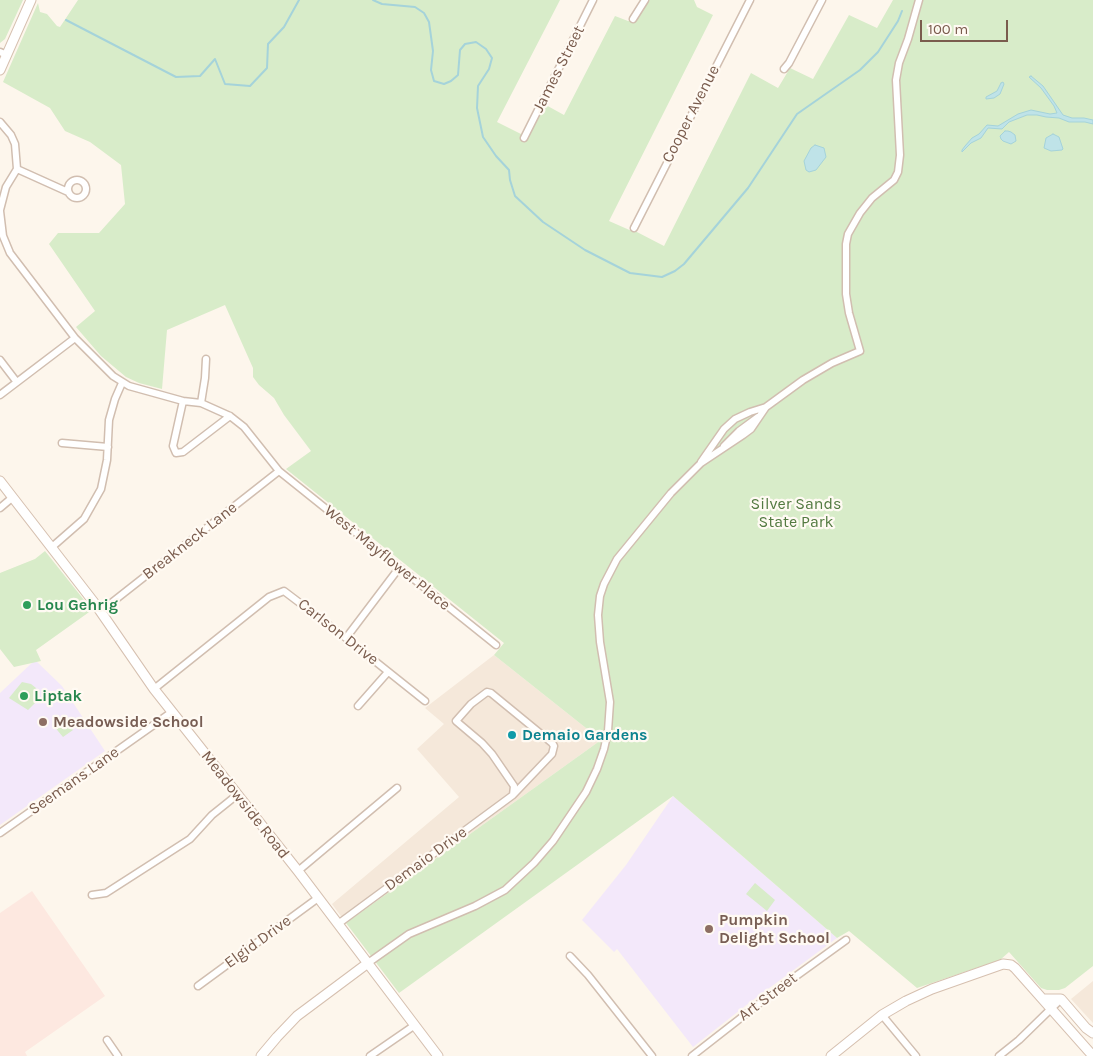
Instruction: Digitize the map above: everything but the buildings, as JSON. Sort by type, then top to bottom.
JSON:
[{"type":"main road","points":[[0,70],[3,53],[31,0]]},
{"type":"main road","name":"Meadowside Road","points":[[0,481],[101,611],[172,712],[298,871],[438,1056]]},
{"type":"main road","points":[[261,1056],[297,1016],[368,963]]},
{"type":"main road","points":[[831,1056],[882,1015],[915,996],[1003,964],[1011,965],[1015,968],[1093,1056]]},
{"type":"main road","points":[[1043,999],[1061,999],[1086,1028],[1093,1033]]},
{"type":"street","name":"James Street","points":[[524,138],[594,0]]},
{"type":"street","points":[[633,18],[644,0]]},
{"type":"street","name":"Cooper Avenue","points":[[634,228],[750,0]]},
{"type":"street","points":[[784,69],[822,0]]},
{"type":"street","points":[[701,463],[724,429],[735,419],[766,407],[816,371],[860,351],[849,313],[846,294],[846,244],[848,234],[860,213],[872,198],[894,180],[898,172],[900,155],[896,80],[899,64],[911,31],[919,0]]},
{"type":"street","points":[[0,122],[15,144],[16,170],[6,187],[0,210],[3,236],[10,253],[74,338],[122,383],[109,420],[106,471],[95,501],[84,519],[52,547]]},
{"type":"street","points":[[16,170],[68,192]]},
{"type":"street","points":[[0,395],[74,338]]},
{"type":"street","points":[[201,403],[206,378],[206,359]]},
{"type":"street","points":[[0,360],[16,381]]},
{"type":"street","name":"West Mayflower Place","points":[[122,383],[183,401],[201,403],[230,416],[244,427],[279,471],[496,645]]},
{"type":"street","points":[[183,401],[173,446],[176,454],[183,452],[230,416]]},
{"type":"street","points":[[368,963],[408,934],[475,906],[505,890],[534,863],[569,819],[586,792],[597,769],[608,731],[610,702],[598,625],[600,596],[604,584],[617,558],[671,492],[701,463],[722,449],[739,431],[759,417],[766,407]]},
{"type":"street","points":[[62,443],[108,447]]},
{"type":"street","name":"Breakneck Lane","points":[[101,611],[279,471]]},
{"type":"street","points":[[0,508],[13,498]]},
{"type":"street","points":[[346,638],[399,568]]},
{"type":"street","name":"Carlson Drive","points":[[154,688],[269,597],[284,591],[425,701]]},
{"type":"street","points":[[358,706],[388,672]]},
{"type":"street","name":"Demaio Drive","points":[[338,924],[513,794],[552,754],[554,746],[491,693],[487,692],[482,694],[456,721],[492,754],[514,786],[513,794]]},
{"type":"street","name":"Seemans Lane","points":[[0,833],[172,712]]},
{"type":"street","points":[[298,871],[397,788]]},
{"type":"street","points":[[92,895],[106,893],[190,839],[212,815],[237,795]]},
{"type":"street","name":"Elgid Drive","points":[[198,986],[318,898]]},
{"type":"street","name":"Art Street","points":[[692,1056],[774,992],[846,940]]},
{"type":"street","points":[[570,956],[588,975],[652,1056]]},
{"type":"street","points":[[999,1056],[1019,1040],[1061,999]]},
{"type":"street","points":[[882,1015],[916,1056]]},
{"type":"street","points":[[370,1056],[415,1025]]},
{"type":"street","points":[[107,1040],[118,1056]]},
{"type":"shaded area","points":[[494,655],[601,740],[346,923],[332,904],[459,797],[417,749],[444,724],[425,708]]},
{"type":"shaded area","name":"Meadowside School","points":[[35,660],[62,686],[105,751],[0,825],[0,693]]},
{"type":"shaded area","name":"Pumpkin Delight School","points":[[673,796],[837,938],[693,1047],[617,949],[614,952],[582,920],[626,865]]},
{"type":"shaded area","points":[[32,891],[105,996],[25,1052],[27,1056],[0,1056],[0,913]]},
{"type":"shaded area","points":[[1093,981],[1093,1023],[1071,999]]},
{"type":"green space","points":[[0,0],[23,0],[5,39],[0,43]]},
{"type":"green space","name":"Silver Sands State Park","points":[[78,0],[560,0],[497,122],[527,137],[544,104],[564,115],[615,16],[628,21],[637,18],[647,0],[694,0],[697,7],[713,15],[609,221],[635,231],[664,246],[751,73],[778,88],[790,68],[813,79],[849,15],[877,28],[893,0],[1093,0],[1093,966],[1065,988],[1047,990],[1041,988],[1009,952],[1000,960],[917,988],[849,931],[837,938],[673,796],[399,993],[346,923],[601,740],[494,655],[504,643],[286,469],[311,451],[284,415],[274,398],[253,377],[253,368],[225,305],[167,330],[162,389],[139,383],[126,377],[101,356],[76,327],[95,311],[49,244],[58,233],[99,233],[125,204],[121,165],[90,142],[65,131],[50,108],[3,82],[38,3],[40,12],[47,14],[60,27]]},
{"type":"green space","points":[[45,551],[92,610],[36,650],[41,661],[14,667],[0,649],[0,573],[35,559]]},
{"type":"green space","name":"Liptak","points":[[22,682],[31,684],[37,691],[35,703],[28,710],[9,698]]},
{"type":"green space","points":[[64,717],[73,730],[63,737],[53,725]]},
{"type":"green space","points":[[755,883],[775,900],[767,911],[746,894]]},
{"type":"water","points":[[1031,76],[1043,86],[1063,115],[1093,120],[1093,124],[1027,115],[1009,122],[1002,129],[988,128],[981,138],[971,143],[962,152],[972,138],[979,134],[987,125],[998,126],[1018,114],[1031,110],[1050,114],[1057,113],[1041,88],[1029,77]]},
{"type":"water","points":[[1003,82],[1004,84],[1000,94],[994,98],[986,99],[986,97],[997,91]]},
{"type":"water","points":[[1005,131],[1015,135],[1016,141],[1011,144],[1003,141],[1000,136]]},
{"type":"water","points":[[1053,134],[1059,137],[1062,150],[1051,151],[1044,148],[1046,138]]},
{"type":"water","points":[[815,145],[824,148],[826,157],[816,170],[809,172],[806,170],[804,161],[811,148]]},
{"type":"waterway","points":[[66,20],[176,77],[200,76],[215,59],[225,84],[250,86],[267,68],[268,44],[284,27],[299,0]]},
{"type":"waterway","points":[[373,0],[382,4],[415,7],[424,13],[429,22],[433,51],[431,70],[434,81],[444,84],[458,75],[460,50],[465,44],[476,42],[486,49],[492,58],[489,69],[478,86],[477,108],[483,137],[496,156],[509,170],[515,196],[543,222],[585,250],[630,273],[662,277],[684,264],[748,188],[797,114],[860,70],[878,52],[898,21],[902,11]]},
{"type":"place","name":"Lou Gehrig","points":[[27,605]]},
{"type":"place","name":"Liptak","points":[[24,696]]},
{"type":"place","name":"Meadowside School","points":[[43,722]]},
{"type":"place","name":"Demaio Gardens","points":[[512,735]]},
{"type":"place","name":"Pumpkin Delight School","points":[[709,929]]}]
